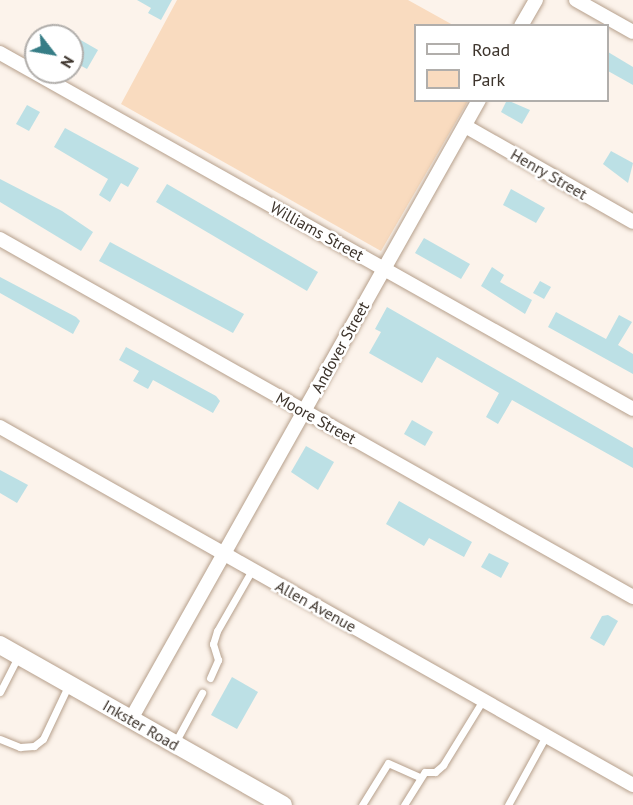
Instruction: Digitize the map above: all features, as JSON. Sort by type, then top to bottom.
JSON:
[{"type":"main road","name":"Inkster Road","points":[[0,645],[283,805]]},
{"type":"street","points":[[522,24],[536,0]]},
{"type":"street","points":[[576,0],[633,32]]},
{"type":"street","name":"Williams Street","points":[[0,53],[633,409]]},
{"type":"street","name":"Andover Street","points":[[131,719],[478,102]]},
{"type":"street","name":"Henry Street","points":[[465,126],[633,222]]},
{"type":"street","name":"Moore Street","points":[[0,239],[633,597]]},
{"type":"street","name":"Allen Avenue","points":[[0,427],[633,785]]},
{"type":"lane","points":[[210,678],[218,660],[213,645],[217,631],[252,570]]},
{"type":"lane","points":[[0,692],[19,656]]},
{"type":"lane","points":[[0,739],[20,747],[34,746],[43,739],[69,684]]},
{"type":"lane","points":[[174,744],[202,693]]},
{"type":"lane","points":[[404,805],[420,777],[443,765],[483,700]]},
{"type":"lane","points":[[508,805],[546,736]]},
{"type":"lane","points":[[362,805],[388,763],[420,777]]},
{"type":"green space","points":[[177,0],[408,0],[451,24],[414,24],[414,102],[467,102],[381,251],[121,104]]},
{"type":"building","points":[[137,0],[172,0],[161,20],[148,13],[151,8]]},
{"type":"building","points":[[84,42],[98,50],[87,69],[84,67]]},
{"type":"building","points":[[609,53],[633,67],[633,85],[609,72]]},
{"type":"building","points":[[506,102],[530,110],[522,124],[501,112]]},
{"type":"building","points":[[27,105],[40,112],[29,131],[16,124]]},
{"type":"building","points":[[65,128],[139,168],[128,187],[121,183],[110,202],[99,195],[108,179],[54,147]]},
{"type":"building","points":[[611,151],[633,163],[628,183],[603,164]]},
{"type":"building","points":[[0,179],[62,211],[93,232],[81,251],[0,202]]},
{"type":"building","points":[[167,184],[318,272],[307,291],[156,202]]},
{"type":"building","points":[[511,189],[545,208],[536,223],[503,205]]},
{"type":"building","points":[[424,238],[470,264],[461,279],[415,253]]},
{"type":"building","points":[[110,242],[244,314],[233,333],[99,261]]},
{"type":"building","points":[[492,267],[504,275],[500,282],[532,300],[525,314],[481,286]]},
{"type":"building","points":[[0,277],[76,317],[80,321],[73,334],[0,293]]},
{"type":"building","points":[[540,281],[551,287],[544,299],[533,293]]},
{"type":"building","points":[[387,307],[633,448],[633,468],[512,400],[498,424],[486,417],[499,393],[437,357],[422,383],[369,353],[381,332],[375,329]]},
{"type":"building","points":[[556,312],[606,339],[619,315],[632,322],[618,345],[633,354],[633,374],[548,327]]},
{"type":"building","points":[[126,347],[216,396],[220,401],[213,413],[153,380],[148,389],[133,381],[139,371],[119,360]]},
{"type":"building","points":[[412,420],[433,432],[425,446],[404,434]]},
{"type":"building","points":[[306,446],[334,462],[318,490],[291,472]]},
{"type":"building","points":[[0,470],[28,485],[17,503],[0,493]]},
{"type":"building","points":[[399,501],[472,542],[464,557],[429,538],[424,546],[386,524]]},
{"type":"building","points":[[489,553],[509,563],[501,578],[481,567]]},
{"type":"building","points":[[608,615],[618,621],[604,646],[590,638],[602,616]]},
{"type":"building","points":[[232,677],[258,692],[237,729],[211,715]]}]
